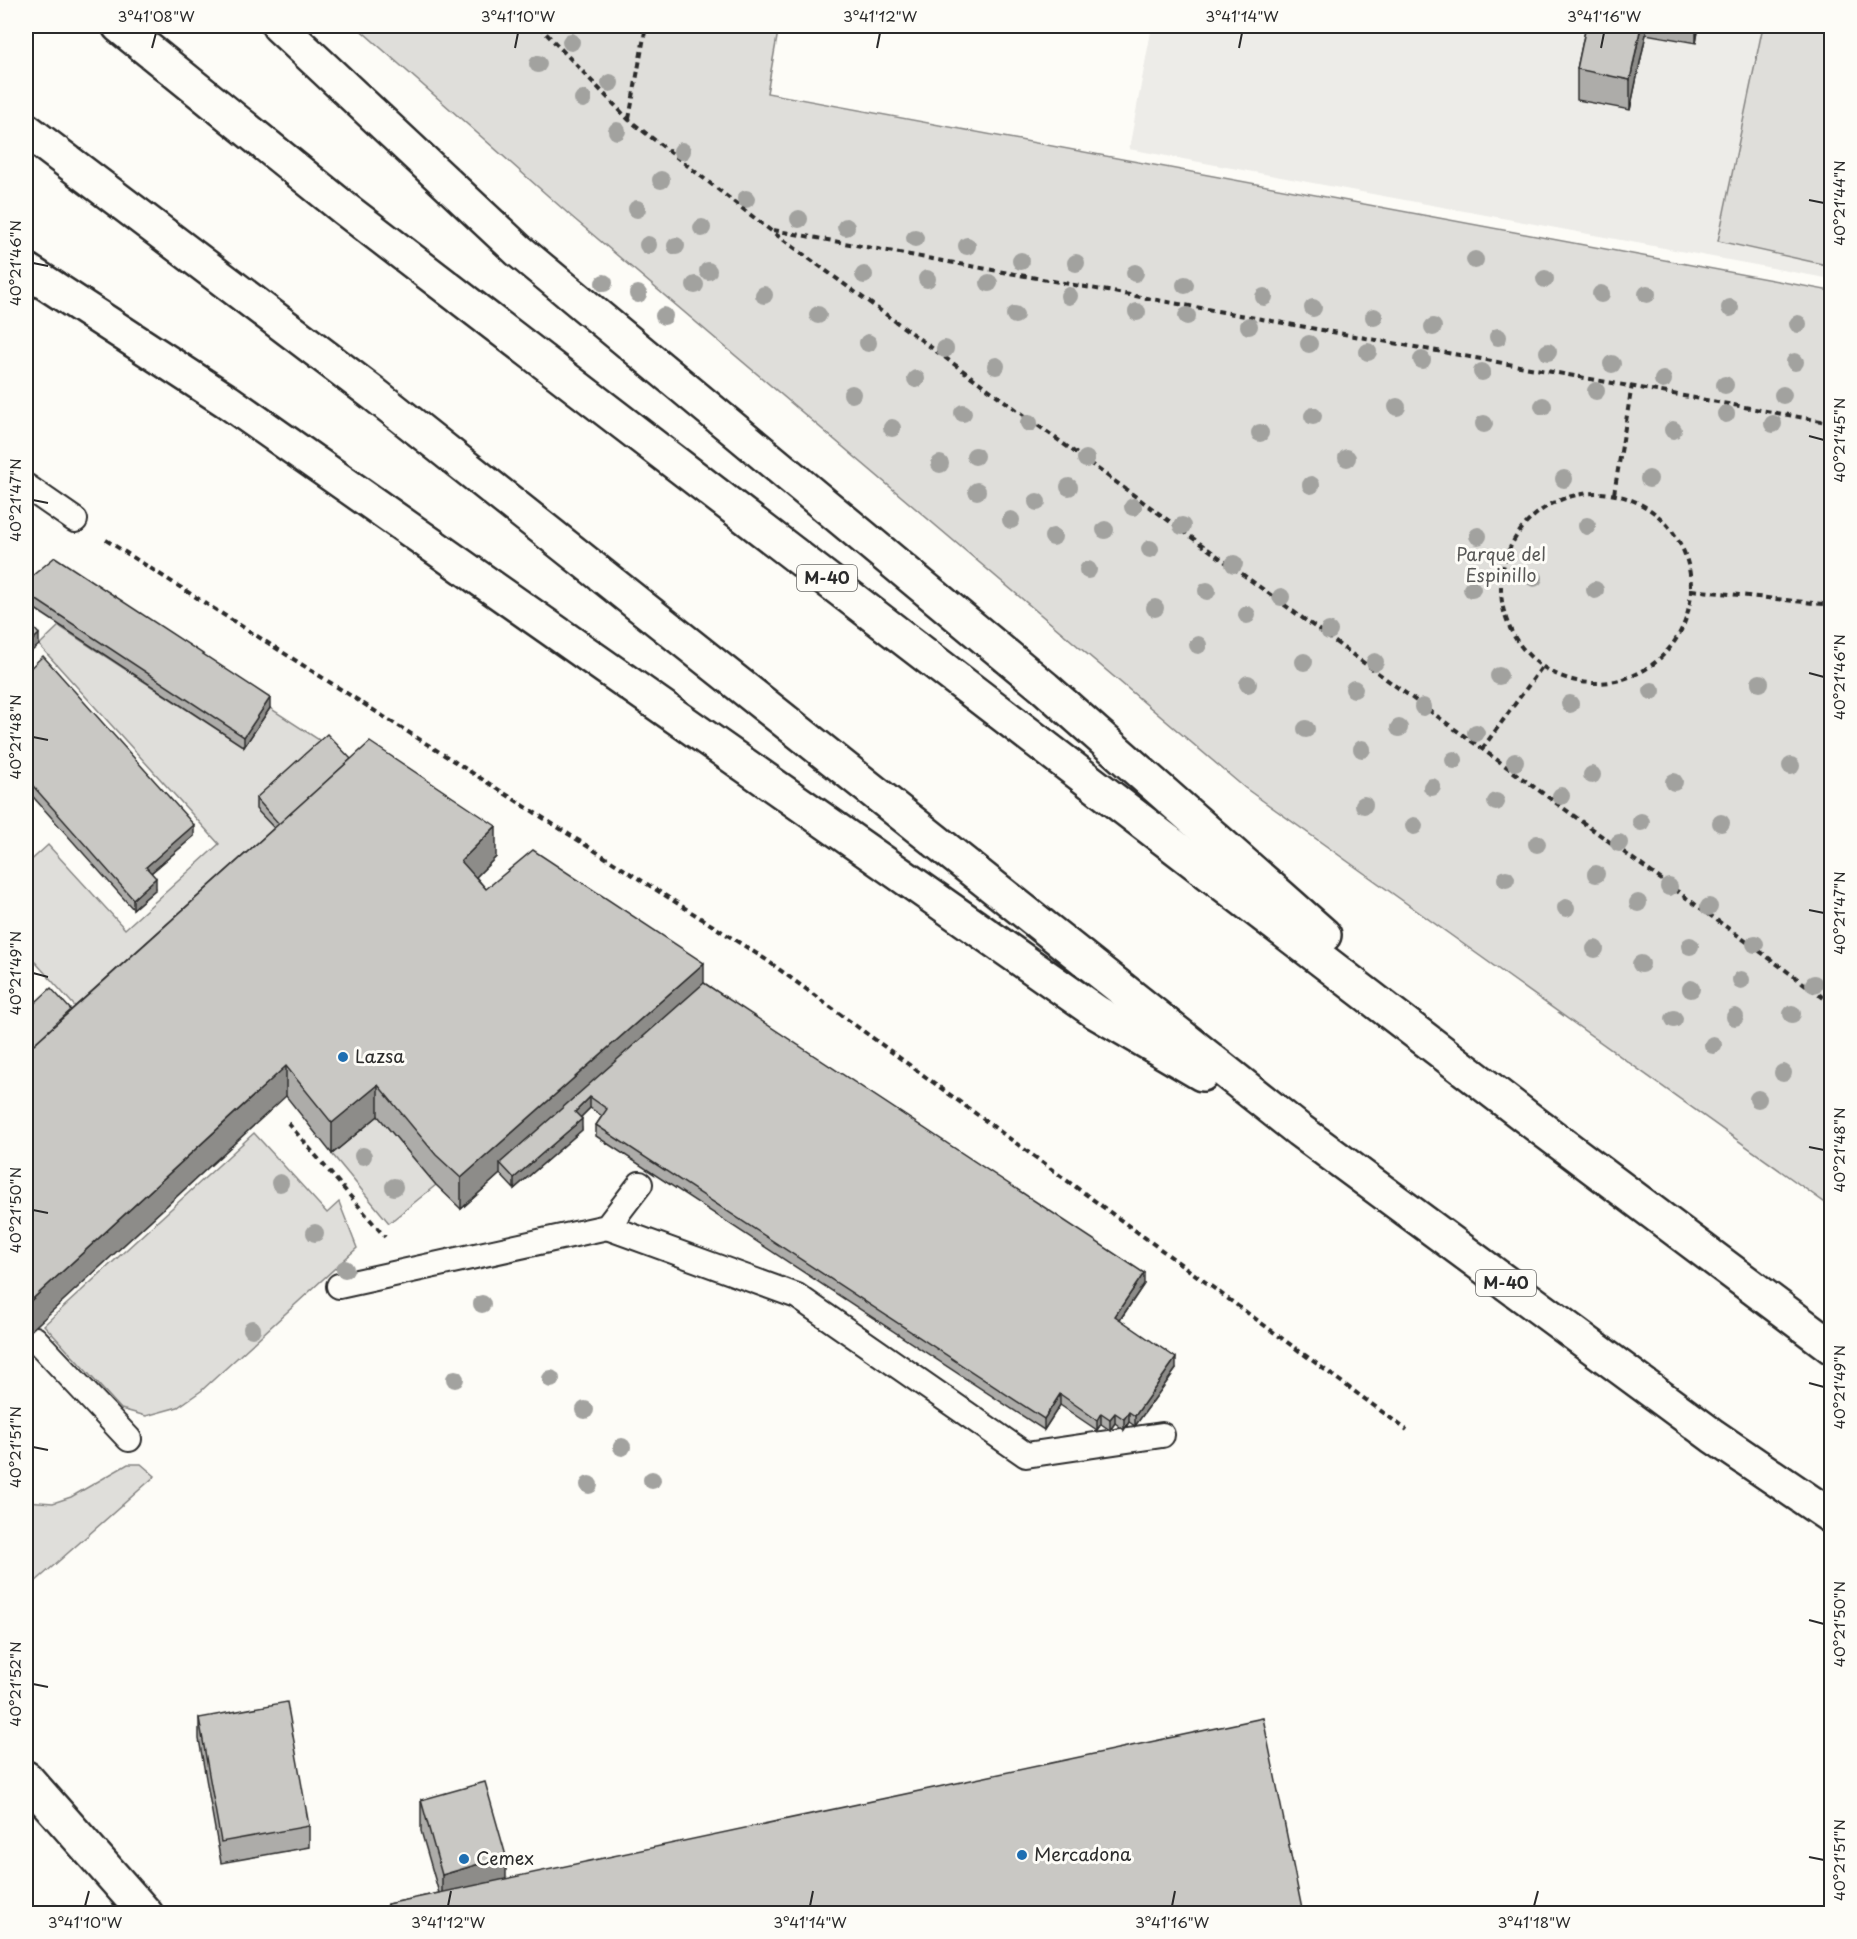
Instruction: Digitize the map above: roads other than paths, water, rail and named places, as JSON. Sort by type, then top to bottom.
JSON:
[{"type":"main road","name":"M-40","points":[[119,26],[345,209],[1538,1126],[1832,1347]]},
{"type":"main road","points":[[279,26],[518,250],[1045,688],[1538,1126]]},
{"type":"main road","name":"M-40","points":[[26,130],[374,394],[1299,1130],[1713,1436],[1832,1517]]},
{"type":"main road","points":[[26,270],[237,408],[1096,1012],[1299,1130]]},
{"type":"main road","points":[[1713,1436],[1832,1541]]},
{"type":"main road","points":[[26,1778],[146,1914]]},
{"type":"lane","points":[[26,486],[75,520]]},
{"type":"lane","points":[[607,1227],[640,1184]]},
{"type":"lane","points":[[339,1286],[607,1227],[797,1296],[1026,1455],[1162,1435]]},
{"type":"lane","points":[[35,1338],[129,1438]]},
{"type":"place","name":"Lazsa","points":[[343,1057]]},
{"type":"place","name":"Mercadona","points":[[1022,1855]]},
{"type":"place","name":"Cemex","points":[[464,1859]]},
{"type":"park label","name":"Parque del Espinillo","points":[[1501,565]]}]
